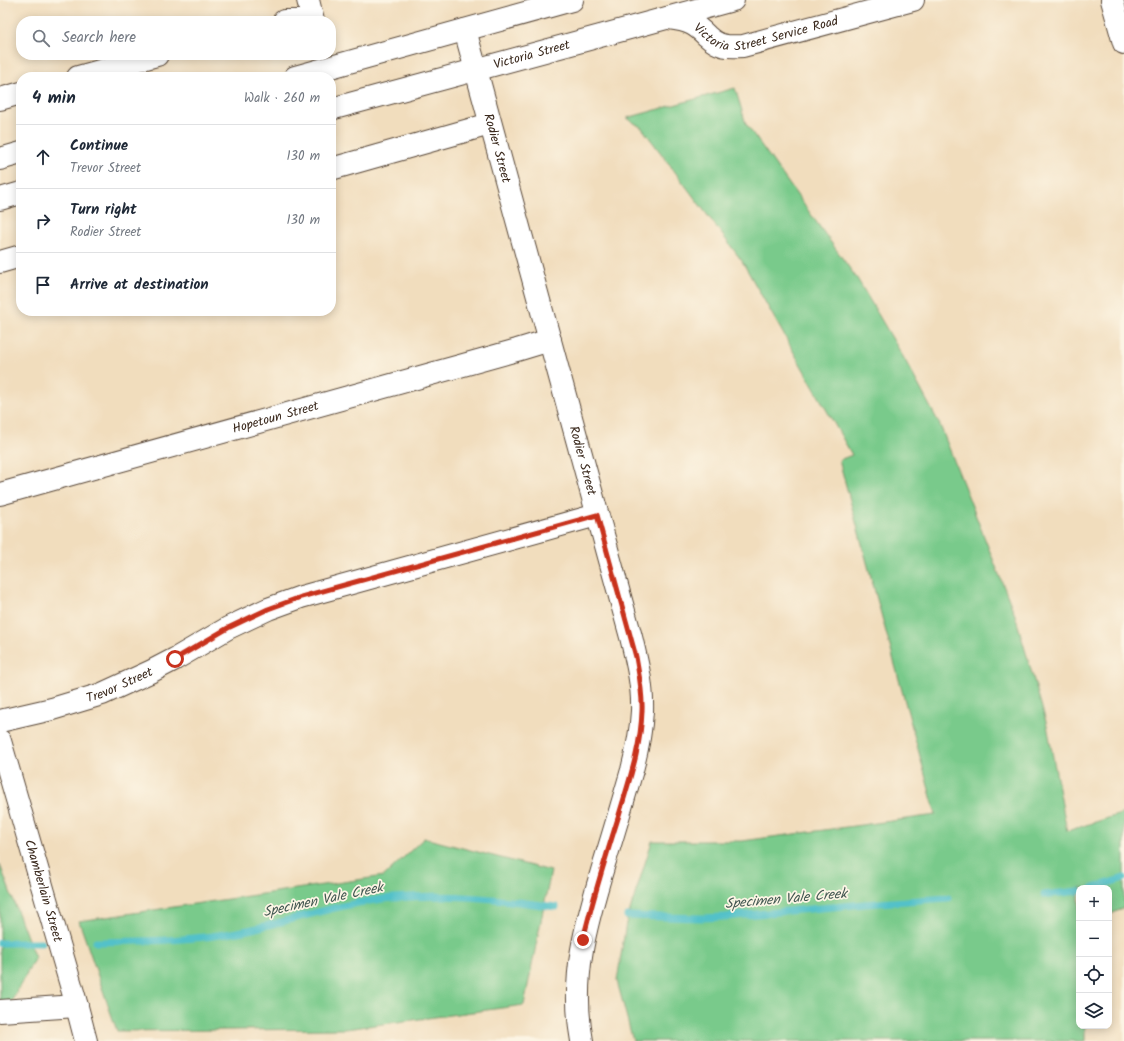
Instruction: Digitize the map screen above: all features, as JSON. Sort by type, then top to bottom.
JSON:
[{"type":"street","points":[[308,0],[312,16]]},
{"type":"street","points":[[336,59],[465,30],[572,0]]},
{"type":"street","name":"Victoria Street","points":[[336,109],[733,0]]},
{"type":"street","name":"Victoria Street Service Road","points":[[668,18],[691,23],[716,43],[723,46],[732,47],[743,46],[913,0]]},
{"type":"street","points":[[1112,0],[1124,43]]},
{"type":"street","name":"Rodier Street","points":[[465,30],[636,657],[640,681],[642,711],[632,770],[597,886],[579,962],[578,1011],[582,1041]]},
{"type":"street","points":[[96,72],[139,60]]},
{"type":"street","points":[[304,72],[323,62]]},
{"type":"street","points":[[0,99],[16,94]]},
{"type":"street","points":[[336,168],[490,124]]},
{"type":"street","points":[[0,159],[16,154]]},
{"type":"street","points":[[0,199],[16,194]]},
{"type":"street","points":[[0,262],[16,257]]},
{"type":"street","name":"Hopetoun Street","points":[[0,494],[550,340]]},
{"type":"street","name":"Trevor Street","points":[[0,721],[52,709],[102,694],[164,665],[228,628],[268,609],[301,597],[597,515]]},
{"type":"street","name":"Chamberlain Street","points":[[0,741],[86,1041]]},
{"type":"street","points":[[0,1011],[77,1006]]},
{"type":"green space","points":[[735,88],[746,124],[858,280],[905,360],[940,425],[1015,615],[1047,725],[1067,831],[1124,813],[1124,908],[1112,914],[1112,885],[1076,885],[1076,1029],[1085,1029],[1085,1041],[633,1041],[617,981],[626,923],[652,841],[742,841],[936,815],[839,460],[852,455],[742,261],[642,128],[627,118]]},
{"type":"green space","points":[[424,838],[551,871],[524,1005],[346,1029],[117,1031],[79,921],[384,876]]},
{"type":"green space","points":[[0,865],[35,958],[11,1002],[0,1002]]},
{"type":"waterway","name":"Specimen Vale Creek","points":[[1102,885],[1124,878]]},
{"type":"waterway","name":"Specimen Vale Creek","points":[[1044,895],[1076,891]]},
{"type":"waterway","name":"Specimen Vale Creek","points":[[96,942],[170,940],[206,937],[262,927],[356,903],[394,898],[435,896],[475,898],[556,907]]},
{"type":"waterway","name":"Specimen Vale Creek","points":[[627,916],[702,918],[725,917],[948,898]]},
{"type":"waterway","name":"Specimen Vale Creek","points":[[0,943],[42,943]]},
{"type":"route","points":[[175,659],[228,628],[285,602],[597,515],[636,657],[640,681],[642,711],[632,770],[597,886],[583,940]]}]
